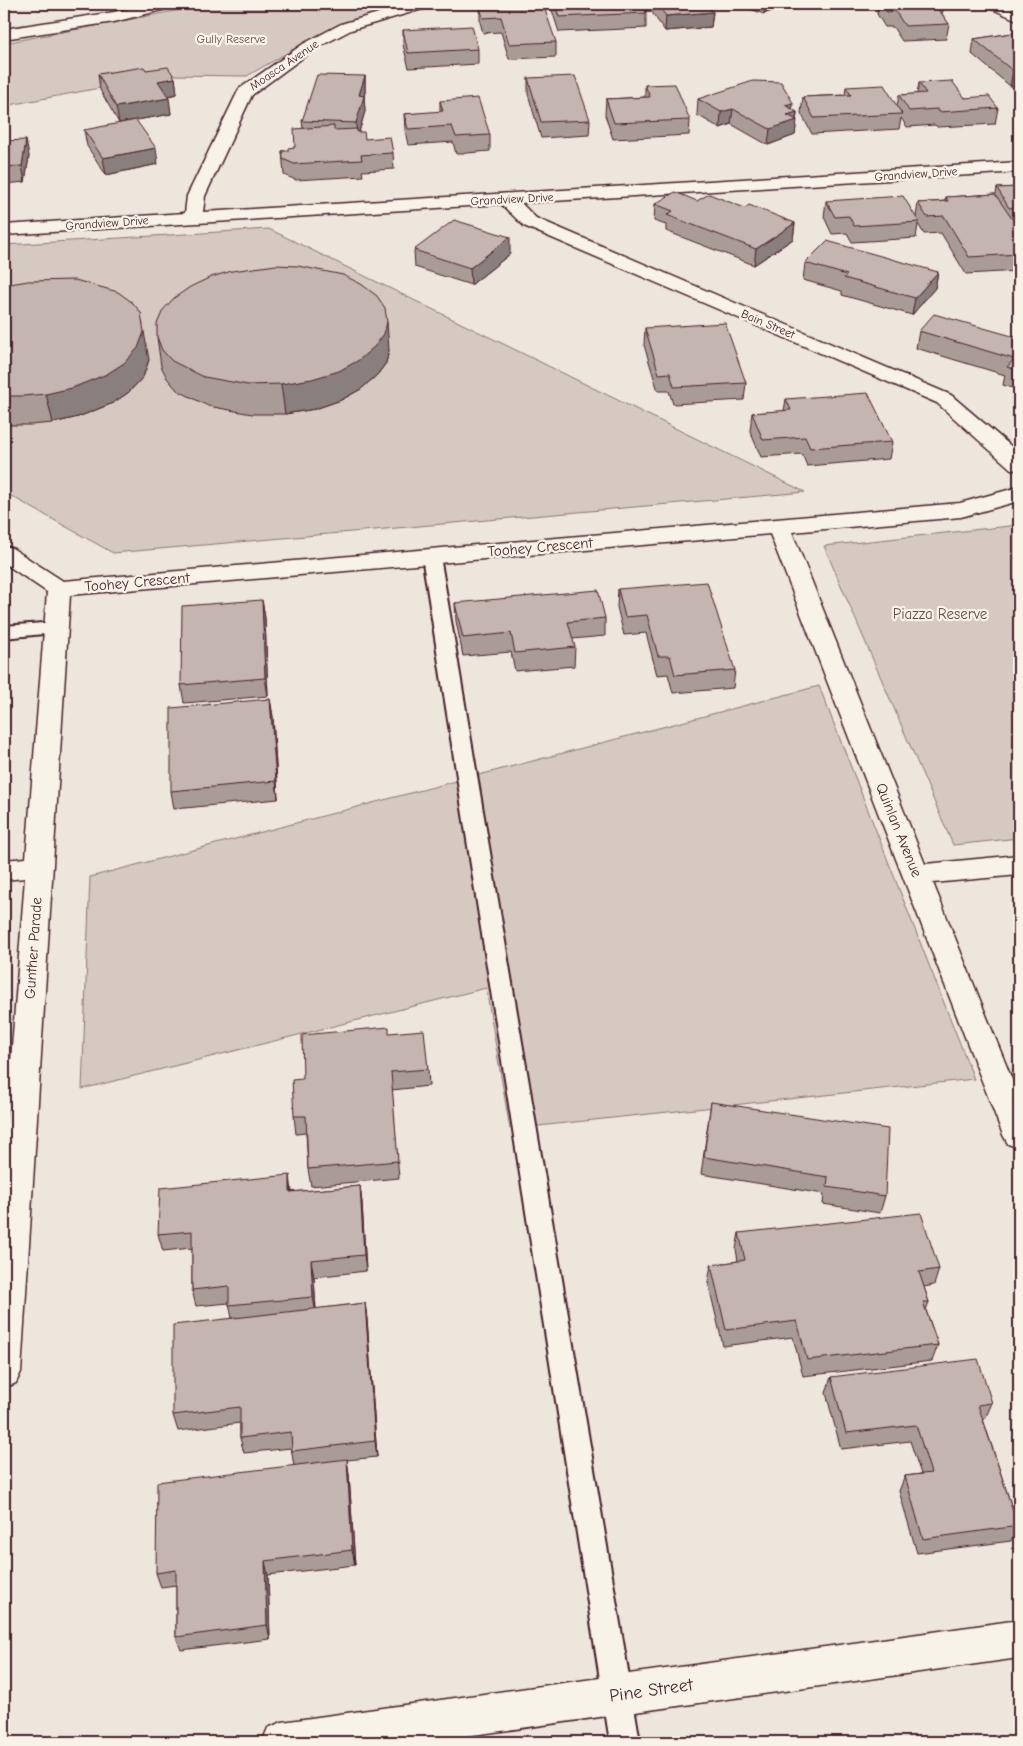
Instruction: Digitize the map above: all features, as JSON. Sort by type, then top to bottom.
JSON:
[{"type":"street","points":[[4,34],[114,17],[169,4]]},
{"type":"street","name":"Moasca Avenue","points":[[193,218],[196,196],[245,92],[308,47],[346,27],[424,4]]},
{"type":"street","points":[[993,4],[1019,17]]},
{"type":"street","name":"Grandview Drive","points":[[4,230],[1019,167]]},
{"type":"street","name":"Bain Street","points":[[507,200],[530,222],[944,399],[1019,464]]},
{"type":"street","name":"Toohey Crescent","points":[[59,589],[961,510],[1019,494]]},
{"type":"street","name":"Quinlan Avenue","points":[[778,526],[1019,1135]]},
{"type":"street","points":[[4,554],[59,589]]},
{"type":"street","name":"Gunther Parade","points":[[4,1372],[59,589]]},
{"type":"street","points":[[917,875],[1019,865]]},
{"type":"street","points":[[4,870],[39,867]]},
{"type":"street","name":"Pine Street","points":[[282,1742],[1019,1639]]},
{"type":"lane","points":[[431,556],[625,1742]]},
{"type":"lane","points":[[4,632],[56,628]]},
{"type":"green space","name":"Gully Reserve","points":[[201,4],[403,4],[320,34],[247,76],[169,75],[4,106],[4,43],[180,10]]},
{"type":"green space","points":[[269,229],[805,492],[113,553],[4,492],[4,245]]},
{"type":"green space","name":"Piazza Reserve","points":[[1019,525],[1019,838],[953,845],[824,546]]},
{"type":"green space","points":[[819,686],[974,1079],[510,1129],[486,988],[82,1089],[90,877]]},
{"type":"building","points":[[543,4],[556,42],[509,44],[501,17],[483,18],[480,7]]},
{"type":"building","points":[[555,4],[643,4],[646,13],[559,17]]},
{"type":"building","points":[[657,4],[706,4],[713,12],[666,16]]},
{"type":"building","points":[[882,4],[939,4],[943,10],[939,10],[949,24],[905,26],[895,11],[887,12]]},
{"type":"building","points":[[472,26],[478,49],[408,53],[403,30]]},
{"type":"building","points":[[1019,32],[1019,70],[1013,71],[974,39]]},
{"type":"building","points":[[144,67],[146,70],[168,67],[175,78],[158,81],[169,98],[116,107],[98,74]]},
{"type":"building","points":[[317,75],[365,76],[359,95],[364,96],[356,123],[302,121]]},
{"type":"building","points":[[575,76],[590,120],[541,122],[528,78]]},
{"type":"building","points":[[753,81],[781,82],[793,103],[785,105],[797,112],[787,115],[797,120],[770,129],[733,109],[721,112],[698,99]]},
{"type":"building","points":[[952,81],[965,98],[989,96],[998,108],[939,112],[937,109],[909,111],[899,95],[926,93],[919,83]]},
{"type":"building","points":[[675,84],[690,120],[614,123],[606,99],[650,97],[645,85]]},
{"type":"building","points":[[884,85],[902,114],[814,118],[803,97],[851,95],[846,87]]},
{"type":"building","points":[[478,98],[490,135],[456,137],[452,126],[408,129],[404,114],[443,111],[440,101]]},
{"type":"building","points":[[136,120],[156,148],[103,158],[84,130]]},
{"type":"building","points":[[334,126],[334,130],[357,129],[357,132],[364,132],[365,139],[390,137],[393,153],[361,155],[362,160],[294,164],[283,159],[282,151],[288,151],[288,148],[295,147],[294,129]]},
{"type":"building","points":[[26,140],[22,166],[4,167],[4,141]]},
{"type":"building","points":[[1019,187],[1019,209],[1018,207],[1009,208],[997,188]]},
{"type":"building","points":[[675,192],[697,201],[709,194],[745,208],[749,205],[795,223],[756,249],[667,215],[673,211],[655,204]]},
{"type":"building","points":[[995,194],[1019,229],[1019,254],[969,257],[944,216],[927,217],[918,203],[948,201],[946,197]]},
{"type":"building","points":[[903,196],[919,222],[854,226],[849,216],[835,217],[826,201]]},
{"type":"building","points":[[454,220],[510,237],[470,268],[414,250]]},
{"type":"building","points":[[827,241],[938,272],[915,298],[844,278],[847,275],[805,263]]},
{"type":"building","points":[[276,265],[298,266],[343,275],[361,284],[377,296],[385,308],[387,322],[384,334],[375,346],[359,360],[339,371],[312,379],[281,384],[248,385],[204,377],[172,361],[162,350],[157,337],[157,324],[163,310],[174,298],[190,287],[211,277],[232,271]]},
{"type":"building","points":[[75,280],[118,292],[133,303],[141,313],[144,332],[138,348],[124,363],[107,374],[72,388],[46,394],[4,396],[4,285],[28,281]]},
{"type":"building","points":[[934,314],[1019,338],[1019,371],[1007,367],[1014,359],[919,331]]},
{"type":"building","points":[[725,323],[746,383],[674,387],[670,373],[659,374],[645,328]]},
{"type":"building","points":[[868,393],[892,442],[810,448],[805,437],[763,440],[752,413],[791,410],[786,399]]},
{"type":"building","points":[[707,582],[735,670],[675,675],[670,656],[658,656],[647,615],[625,617],[618,589]]},
{"type":"building","points":[[598,590],[605,618],[568,622],[575,647],[515,653],[511,633],[463,638],[455,603]]},
{"type":"building","points":[[262,600],[265,678],[181,685],[182,606]]},
{"type":"building","points":[[270,699],[276,781],[171,791],[171,708]]},
{"type":"building","points":[[389,1027],[389,1033],[424,1030],[428,1069],[391,1072],[398,1161],[308,1169],[306,1116],[294,1116],[292,1080],[303,1079],[302,1035]]},
{"type":"building","points":[[711,1102],[888,1129],[885,1196],[827,1187],[828,1177],[704,1157]]},
{"type":"building","points":[[290,1175],[290,1192],[360,1186],[364,1255],[311,1260],[313,1297],[229,1305],[229,1286],[192,1290],[192,1231],[158,1234],[160,1188]]},
{"type":"building","points":[[921,1213],[939,1269],[919,1272],[929,1302],[923,1302],[938,1345],[807,1360],[797,1321],[726,1330],[711,1265],[745,1260],[739,1233]]},
{"type":"building","points":[[365,1303],[375,1441],[292,1451],[291,1432],[240,1438],[240,1407],[173,1415],[173,1325]]},
{"type":"building","points":[[978,1359],[992,1403],[978,1405],[1018,1526],[923,1539],[905,1476],[931,1473],[916,1425],[846,1433],[831,1377]]},
{"type":"building","points":[[347,1459],[352,1550],[265,1561],[267,1625],[176,1637],[176,1570],[156,1573],[157,1482]]}]
